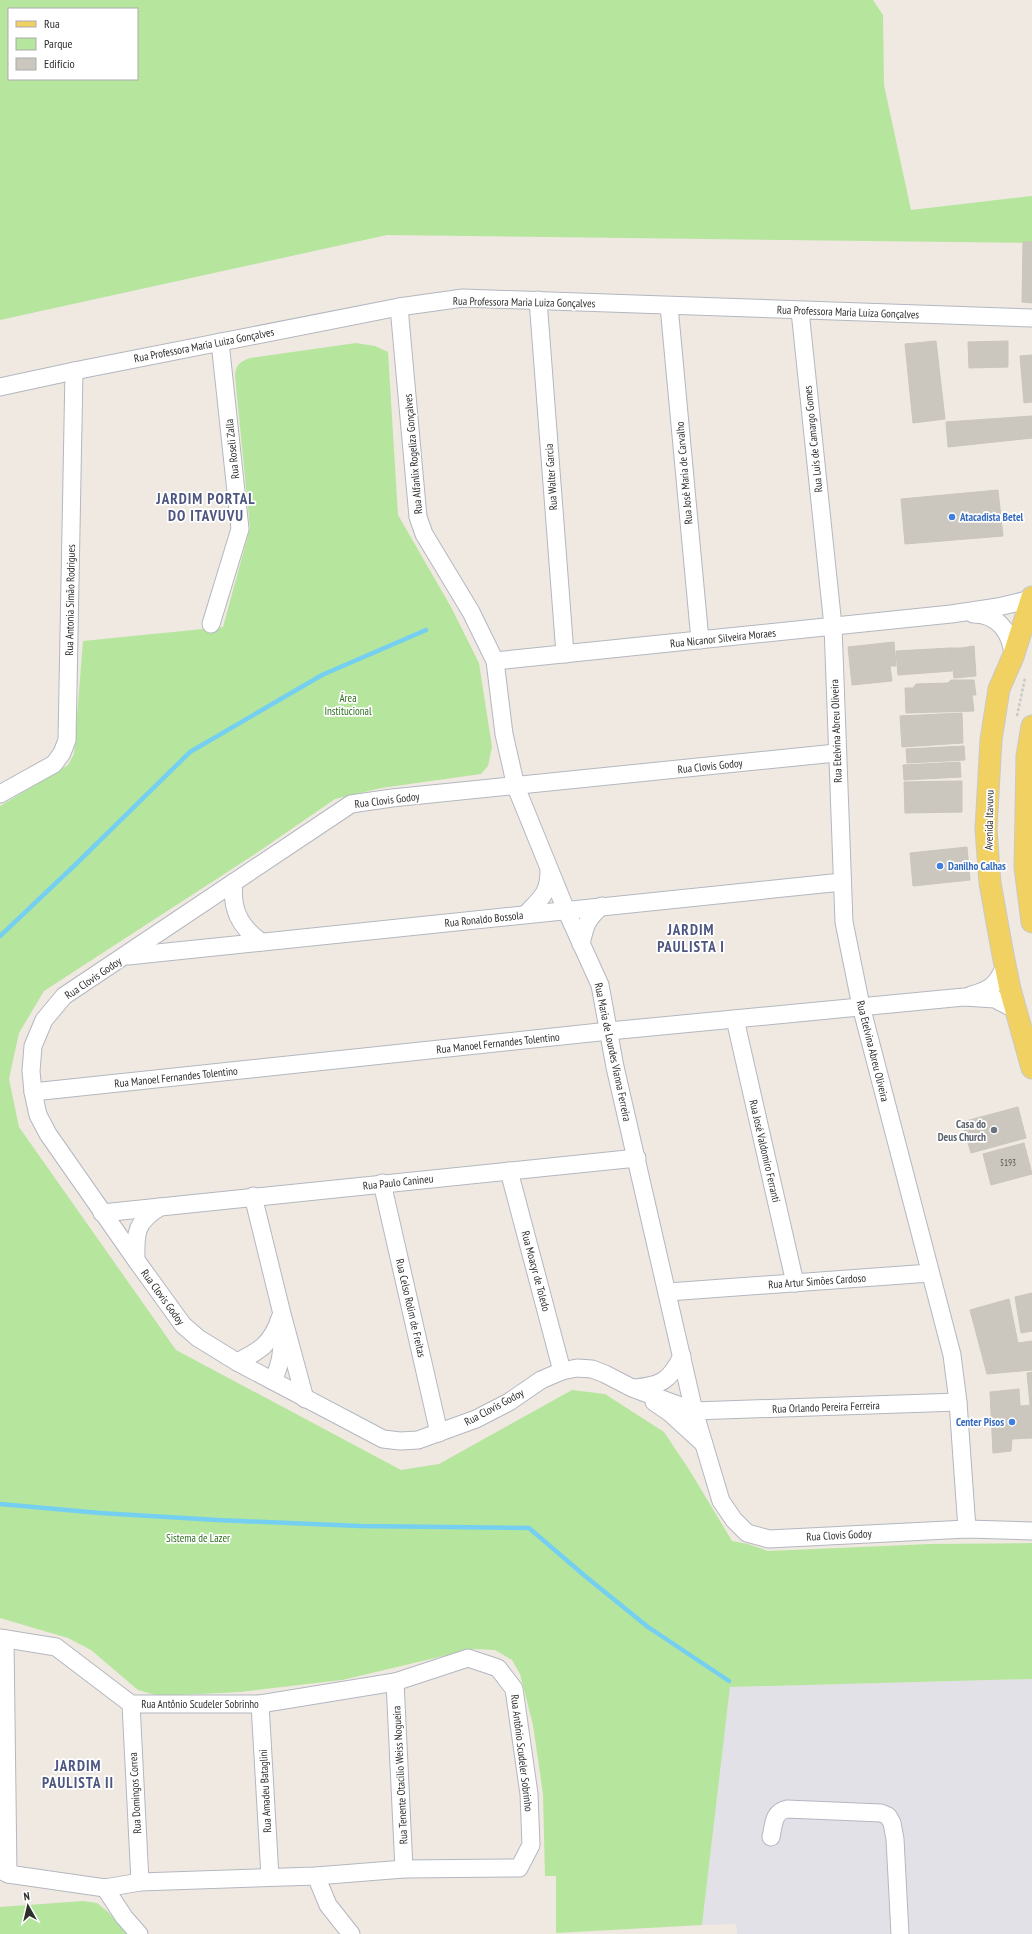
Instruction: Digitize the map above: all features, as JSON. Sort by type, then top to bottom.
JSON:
[{"type":"main road","name":"Avenida Itavuvu","points":[[1032,598],[1019,635],[1014,657],[999,688],[991,740],[986,829],[990,883],[1005,966],[1032,1068]]},
{"type":"main road","points":[[1032,726],[1027,756],[1025,867],[1032,922]]},
{"type":"street","name":"Rua Professora Maria Luiza Gonçalves","points":[[0,387],[399,307],[463,298],[1032,318]]},
{"type":"street","name":"Rua Walter Garcia","points":[[538,300],[565,654]]},
{"type":"street","name":"Rua José Maria de Carvalho","points":[[669,306],[700,640]]},
{"type":"street","name":"Rua Alfanlix Rogeliza Gonçalves","points":[[399,307],[418,517],[424,534],[471,612]]},
{"type":"street","name":"Rua Luís de Camargo Gomes","points":[[800,311],[826,566]]},
{"type":"street","name":"Rua Roseli Zalla","points":[[211,624],[240,529],[220,342]]},
{"type":"street","name":"Rua Antonia Simão Rodrigues","points":[[0,794],[54,764],[62,753],[66,740],[74,371]]},
{"type":"street","name":"Rua Etelvina Abreu Oliveira","points":[[826,566],[832,626],[844,922],[861,1006],[952,1355],[958,1402],[967,1529]]},
{"type":"street","name":"Rua Nicanor Silveira Moraes","points":[[495,661],[951,614],[998,607],[1032,598]]},
{"type":"street","name":"Rua Maria de Lourdes Vianna Ferreira","points":[[471,612],[495,661],[504,734],[516,787],[566,910],[600,985],[615,1067],[696,1416]]},
{"type":"street","name":"Rua Nicanor Silveira Moraes","points":[[951,614],[978,614],[994,619],[1019,635]]},
{"type":"street","name":"Rua Clovis Godoy","points":[[696,1416],[592,1369],[577,1368],[562,1371],[541,1380],[509,1402],[476,1420],[418,1440],[400,1441],[383,1439],[237,1362],[191,1333],[102,1213],[48,1134],[38,1115],[33,1092],[31,1071],[33,1046],[44,1020],[64,996],[351,804],[392,798],[516,787],[836,753]]},
{"type":"street","points":[[526,914],[544,897],[549,884],[550,868]]},
{"type":"street","points":[[234,882],[233,900],[239,917],[249,933],[261,942]]},
{"type":"street","name":"Rua Ronaldo Bossola","points":[[125,956],[842,882]]},
{"type":"street","points":[[581,944],[584,928],[591,916],[602,906]]},
{"type":"street","name":"Rua Manoel Fernandes Tolentino","points":[[964,997],[981,992],[993,986],[1000,978],[1005,966]]},
{"type":"street","name":"Rua Manoel Fernandes Tolentino","points":[[33,1092],[609,1031],[964,997],[995,999],[1016,1010]]},
{"type":"street","name":"Rua José Valdomiro Ferranti","points":[[735,1019],[795,1283]]},
{"type":"street","name":"Rua Paulo Canineu","points":[[102,1213],[253,1196],[637,1158]]},
{"type":"street","name":"Rua Moacyr de Toledo","points":[[509,1171],[562,1371]]},
{"type":"street","name":"Rua Celso Rolim de Freitas","points":[[382,1183],[440,1433]]},
{"type":"street","points":[[253,1196],[305,1399]]},
{"type":"street","name":"Rua Paulo Canineu","points":[[136,1260],[138,1228],[146,1216],[160,1207]]},
{"type":"street","name":"Rua Artur Simões Cardoso","points":[[668,1292],[930,1273]]},
{"type":"street","name":"Rua Artur Simões Cardoso","points":[[674,1323],[678,1310],[685,1301],[705,1289]]},
{"type":"street","points":[[237,1362],[265,1346],[275,1333],[282,1314]]},
{"type":"street","points":[[273,1381],[282,1356],[282,1314]]},
{"type":"street","points":[[632,1388],[656,1386],[663,1382],[674,1372],[682,1356]]},
{"type":"street","name":"Rua Clovis Godoy","points":[[632,1388],[670,1413],[704,1444]]},
{"type":"street","name":"Rua Orlando Pereira Ferreira","points":[[696,1416],[958,1402]]},
{"type":"street","name":"Rua Clovis Godoy","points":[[670,1413],[685,1419],[696,1416]]},
{"type":"street","name":"Rua Clovis Godoy","points":[[696,1416],[722,1501],[734,1520],[747,1533],[769,1539],[967,1529],[1032,1531]]},
{"type":"street","points":[[3,1638],[4,1872]]},
{"type":"street","name":"Rua Antônio Scudeler Sobrinho","points":[[3,1638],[56,1647],[130,1704],[260,1704],[396,1682],[468,1658],[498,1668],[514,1689],[530,1808],[531,1845],[519,1868],[404,1869],[316,1876],[140,1882],[105,1888],[4,1872]]},
{"type":"street","name":"Rua Tenente Otacilio Weiss Nogueira","points":[[396,1682],[404,1869]]},
{"type":"street","name":"Rua Domingos Correa","points":[[130,1704],[140,1882]]},
{"type":"street","name":"Rua Amadeu Bataglini","points":[[260,1704],[270,1877]]},
{"type":"street","points":[[771,1837],[776,1814],[780,1810],[787,1809],[881,1813],[888,1816],[892,1823],[895,1839],[900,1934]]},
{"type":"street","points":[[316,1876],[328,1905],[351,1934]]},
{"type":"street","points":[[105,1888],[124,1917],[139,1934]]},
{"type":"shaded area","points":[[1032,1679],[1032,1934],[737,1934],[736,1924],[702,1925],[730,1687]]},
{"type":"green space","points":[[0,0],[873,0],[883,15],[884,85],[911,210],[1032,196],[1032,243],[387,235],[0,320]]},
{"type":"green space","name":"Sistema de Lazer","points":[[356,343],[375,346],[388,352],[398,515],[451,607],[479,663],[492,747],[488,766],[481,774],[381,788],[335,799],[252,856],[44,991],[19,1033],[9,1079],[19,1127],[176,1350],[401,1470],[439,1464],[572,1390],[605,1394],[664,1432],[690,1471],[732,1541],[748,1544],[768,1551],[930,1544],[1032,1543],[1032,1679],[730,1687],[702,1925],[556,1933],[556,1876],[545,1876],[543,1794],[533,1725],[520,1674],[512,1660],[495,1650],[473,1649],[342,1680],[240,1692],[159,1696],[138,1690],[91,1650],[68,1638],[0,1618],[0,806],[68,765],[74,754],[83,641],[223,627],[250,528],[235,376],[236,369],[239,364],[250,358]]},
{"type":"green space","points":[[83,1901],[97,1903],[108,1912],[127,1934],[0,1934],[0,1907]]},
{"type":"building","points":[[1023,242],[1032,242],[1032,303],[1022,302]]},
{"type":"building","points":[[936,341],[945,419],[913,423],[905,344]]},
{"type":"building","points":[[1008,341],[1008,367],[969,368],[968,342]]},
{"type":"building","points":[[1032,355],[1032,402],[1024,403],[1020,356]]},
{"type":"building","points":[[1032,416],[1032,438],[948,447],[946,422]]},
{"type":"building","name":"Atacadista Betel","points":[[998,490],[1003,536],[905,544],[901,499]]},
{"type":"building","points":[[894,642],[896,666],[890,666],[892,681],[852,685],[848,647]]},
{"type":"building","points":[[974,646],[976,676],[954,678],[950,648]]},
{"type":"building","points":[[950,648],[952,671],[898,675],[896,651]]},
{"type":"building","points":[[951,680],[974,680],[976,695],[972,695],[974,711],[906,713],[905,688],[913,688],[916,684],[948,683]]},
{"type":"building","points":[[962,713],[963,743],[902,747],[900,716]]},
{"type":"building","points":[[964,746],[965,760],[907,763],[906,749]]},
{"type":"building","points":[[960,762],[961,777],[904,780],[903,765]]},
{"type":"building","points":[[962,781],[962,812],[905,813],[904,782]]},
{"type":"building","name":"Danilho Calhas","points":[[967,847],[970,880],[913,886],[910,853]]},
{"type":"building","name":"Casa do Deus Church","points":[[1018,1107],[1026,1138],[971,1153],[962,1122]]},
{"type":"building","points":[[1024,1143],[1032,1174],[991,1185],[983,1154]]},
{"type":"building","points":[[1032,1293],[1032,1331],[1021,1333],[1015,1297]]},
{"type":"building","points":[[1009,1299],[1018,1343],[1032,1341],[1032,1370],[987,1374],[970,1310]]},
{"type":"building","points":[[1032,1372],[1032,1405],[1030,1405],[1027,1373]]},
{"type":"building","name":"Center Pisos","points":[[1019,1389],[1020,1406],[1032,1405],[1032,1438],[1012,1439],[1011,1451],[993,1453],[990,1392]]},
{"type":"waterway","points":[[0,936],[190,752],[322,675],[426,630]]},
{"type":"waterway","points":[[0,1504],[100,1513],[217,1520],[360,1526],[529,1528],[648,1627],[729,1681]]},
{"type":"place","name":"Atacadista Betel","points":[[952,517]]},
{"type":"place","name":"Danilho Calhas","points":[[940,866]]},
{"type":"place","name":"Casa do Deus Church","points":[[994,1130]]},
{"type":"place","name":"Center Pisos","points":[[1012,1422]]},
{"type":"district","name":"JARDIM PORTAL DO ITAVUVU","points":[[206,508]]},
{"type":"district","name":"JARDIM PAULISTA I","points":[[691,938]]},
{"type":"district","name":"JARDIM PAULISTA II","points":[[78,1774]]},
{"type":"park label","name":"Área Institucional","points":[[348,704]]}]
